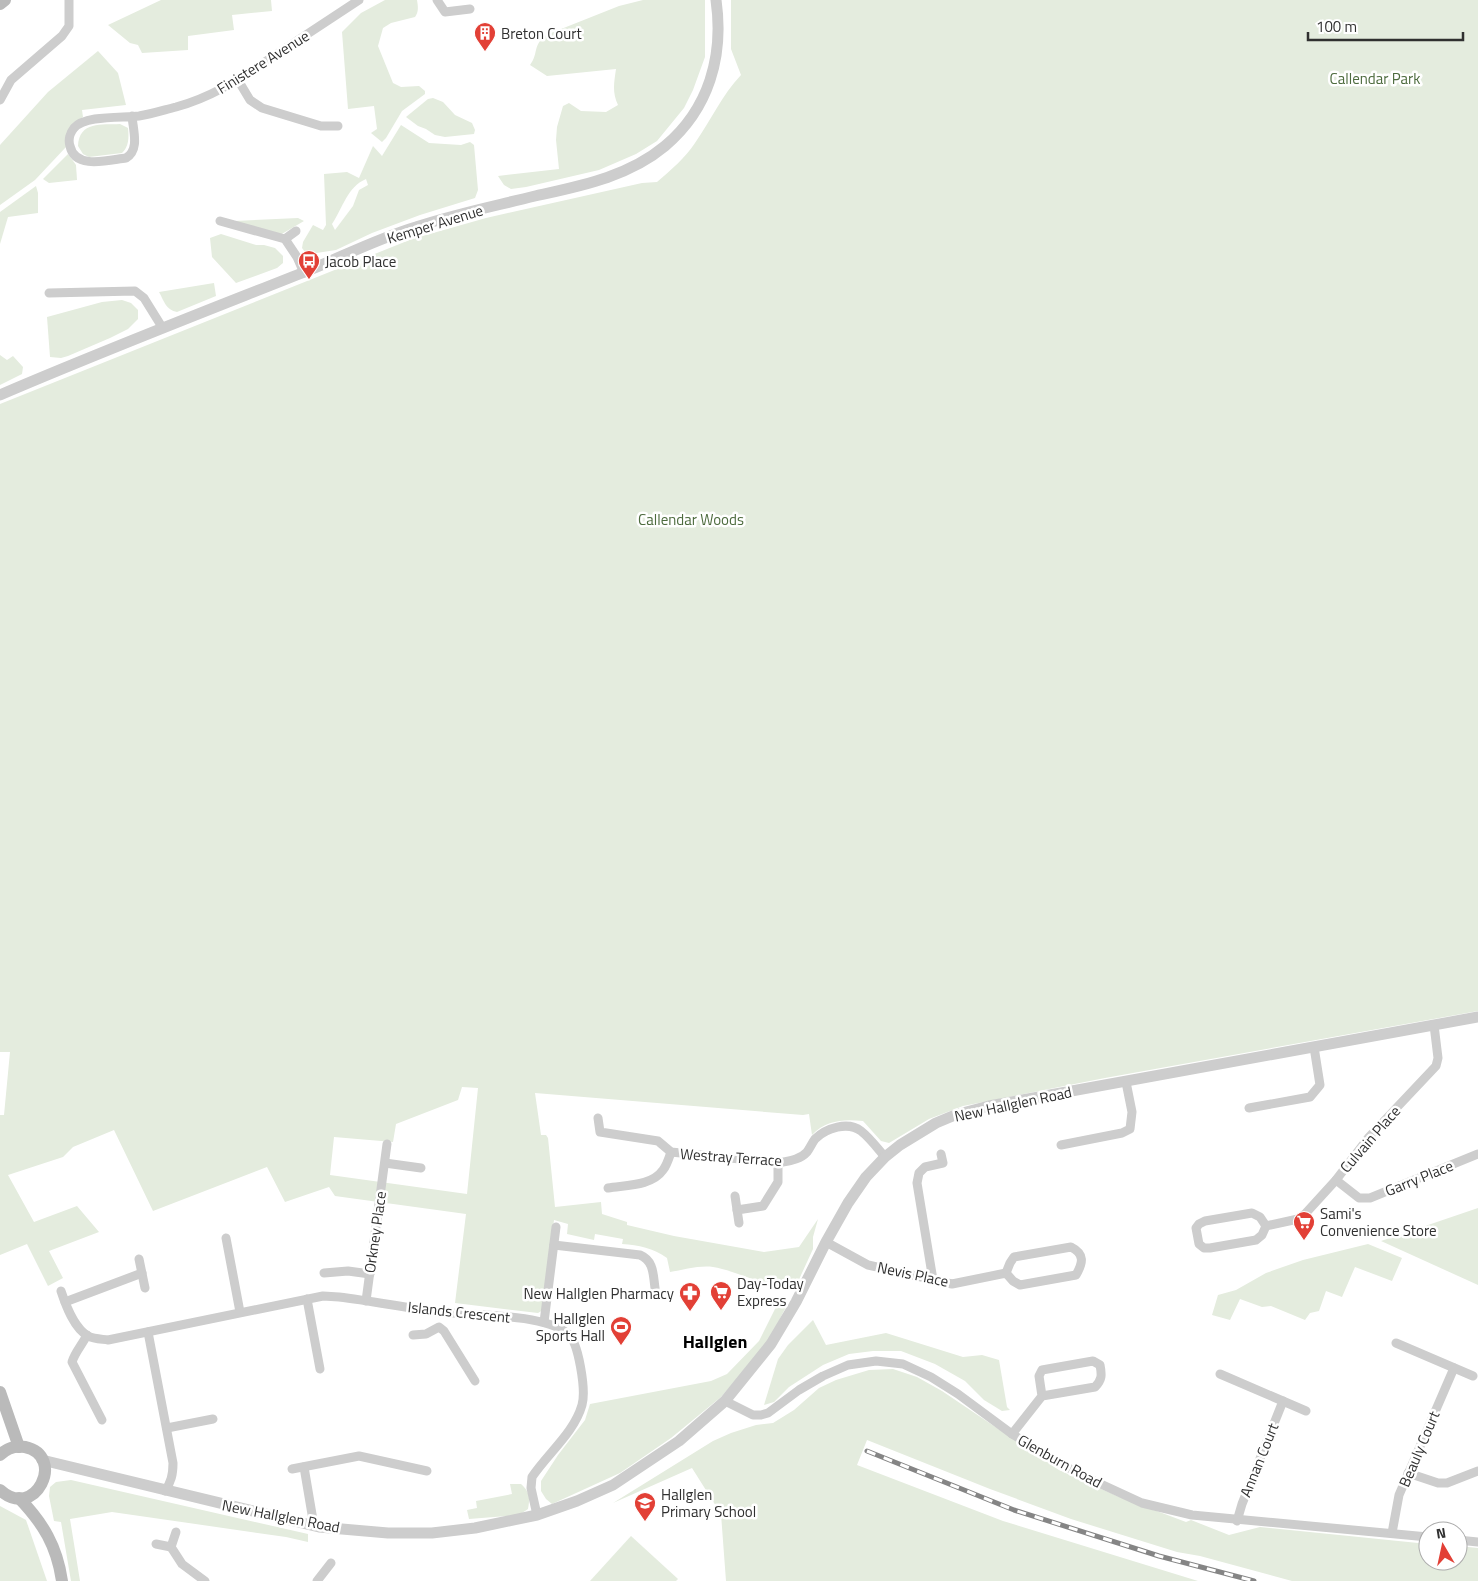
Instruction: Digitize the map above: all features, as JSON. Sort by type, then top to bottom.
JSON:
[{"type":"main road","points":[[0,4],[5,0]]},
{"type":"main road","points":[[0,1392],[11,1426],[9,1450],[32,1450],[42,1460],[45,1476],[41,1486],[33,1494],[19,1498],[6,1495],[0,1490]]},
{"type":"main road","points":[[33,1494],[37,1517]]},
{"type":"main road","points":[[19,1498],[37,1517],[53,1544],[60,1563],[62,1581]]},
{"type":"street","points":[[0,100],[11,80],[62,36],[69,26],[69,0]]},
{"type":"street","name":"Finistere Avenue","points":[[132,116],[134,149],[132,155],[126,158],[87,162],[78,158],[70,146],[69,136],[73,128],[85,120],[157,112],[180,106],[226,88],[359,0]]},
{"type":"street","points":[[437,0],[445,12],[470,9]]},
{"type":"street","name":"Kemper Avenue","points":[[0,394],[162,327],[304,273],[415,227],[587,184],[629,169],[645,161],[665,146],[693,116],[708,87],[719,43],[716,0]]},
{"type":"street","points":[[238,80],[250,100],[262,108],[321,126],[338,126]]},
{"type":"street","points":[[220,221],[285,239],[297,257],[304,273]]},
{"type":"street","points":[[285,239],[296,231]]},
{"type":"street","points":[[49,293],[135,291],[144,298],[162,327]]},
{"type":"street","name":"New Hallglen Road","points":[[42,1460],[314,1526],[388,1533],[432,1532],[475,1528],[537,1515],[577,1501],[613,1485],[679,1441],[725,1401],[770,1344],[796,1302],[848,1202],[885,1157],[918,1133],[955,1115],[989,1106],[1478,1017]]},
{"type":"street","name":"Culvain Place","points":[[1266,1226],[1298,1219],[1305,1214],[1336,1180],[1369,1137],[1436,1066],[1438,1058],[1434,1025]]},
{"type":"street","points":[[1249,1108],[1310,1097],[1320,1085],[1314,1047]]},
{"type":"street","points":[[1061,1145],[1122,1133],[1130,1129],[1132,1112],[1126,1082]]},
{"type":"street","name":"Westray Terrace","points":[[598,1118],[600,1132],[658,1141],[671,1152],[778,1163],[792,1161],[806,1152],[822,1132],[834,1127],[847,1126],[861,1130],[885,1157]]},
{"type":"street","name":"Orkney Place","points":[[366,1301],[387,1144]]},
{"type":"street","points":[[608,1188],[650,1181],[659,1176],[671,1152]]},
{"type":"street","points":[[933,1280],[917,1184],[919,1173],[925,1167],[943,1163],[941,1154]]},
{"type":"street","name":"Garry Place","points":[[1336,1180],[1359,1198],[1370,1198],[1478,1154]]},
{"type":"street","points":[[384,1163],[421,1168]]},
{"type":"street","points":[[737,1210],[763,1206],[778,1182],[778,1163]]},
{"type":"street","points":[[735,1196],[740,1223]]},
{"type":"street","name":"Culvain Place","points":[[1252,1213],[1260,1217],[1266,1226],[1262,1235],[1256,1240],[1210,1248],[1204,1248],[1199,1244],[1196,1228],[1205,1221],[1252,1213]]},
{"type":"street","points":[[544,1322],[556,1227]]},
{"type":"street","points":[[226,1238],[240,1312]]},
{"type":"street","name":"Nevis Place","points":[[826,1242],[868,1265],[952,1284],[1006,1273]]},
{"type":"street","points":[[554,1245],[645,1257],[651,1263],[655,1288]]},
{"type":"street","points":[[1071,1247],[1078,1250],[1082,1259],[1076,1275],[1020,1285],[1013,1281],[1006,1273],[1014,1257],[1071,1247]]},
{"type":"street","points":[[139,1259],[145,1288]]},
{"type":"street","points":[[324,1273],[348,1271],[370,1274]]},
{"type":"street","points":[[65,1302],[142,1273]]},
{"type":"street","points":[[61,1291],[78,1327],[87,1335],[81,1346],[74,1353],[72,1362],[102,1420]]},
{"type":"street","name":"Islands Crescent","points":[[87,1335],[108,1340],[323,1296],[339,1296],[441,1312],[544,1322],[569,1334],[576,1345],[580,1360],[583,1402],[574,1423],[532,1477],[531,1488],[537,1515]]},
{"type":"street","points":[[307,1299],[320,1369]]},
{"type":"street","points":[[439,1327],[441,1312]]},
{"type":"street","points":[[413,1335],[426,1334],[439,1327]]},
{"type":"street","points":[[439,1327],[444,1330],[475,1381]]},
{"type":"street","points":[[148,1332],[167,1428],[173,1472],[171,1482],[165,1491]]},
{"type":"street","points":[[1396,1343],[1473,1376]]},
{"type":"street","name":"Glenburn Road","points":[[725,1401],[753,1415],[761,1415],[768,1413],[799,1390],[848,1364],[876,1361],[903,1364],[931,1376],[1012,1434],[1077,1473],[1142,1503],[1192,1515],[1237,1521],[1418,1536]]},
{"type":"street","points":[[1012,1434],[1042,1396],[1095,1387],[1100,1381],[1102,1374],[1100,1365],[1093,1361],[1042,1370],[1039,1376],[1042,1396]]},
{"type":"street","name":"Beauly Court","points":[[1392,1533],[1399,1495],[1454,1368]]},
{"type":"street","points":[[1220,1374],[1306,1411]]},
{"type":"street","name":"Annan Court","points":[[1237,1521],[1283,1401]]},
{"type":"street","points":[[167,1428],[213,1419]]},
{"type":"street","points":[[292,1469],[359,1456],[427,1471]]},
{"type":"street","points":[[45,1476],[68,1467]]},
{"type":"street","points":[[304,1467],[314,1526]]},
{"type":"street","points":[[1408,1473],[1438,1483],[1447,1483],[1478,1471]]},
{"type":"street","points":[[171,1547],[176,1532]]},
{"type":"street","points":[[156,1544],[171,1547],[182,1564],[205,1581]]},
{"type":"street","points":[[317,1581],[331,1563]]},
{"type":"green space","points":[[161,0],[271,0],[272,11],[232,15],[234,30],[188,36],[188,50],[142,53],[138,45],[130,43],[108,25]]},
{"type":"green space","points":[[385,0],[417,0],[418,11],[415,17],[391,23],[383,28],[378,46],[393,83],[401,87],[419,86],[425,91],[425,94],[402,111],[382,142],[371,133],[377,129],[374,106],[348,109],[342,32],[361,13]]},
{"type":"green space","points":[[643,0],[705,0],[705,57],[684,108],[657,141],[636,154],[599,170],[526,187],[511,189],[504,185],[498,176],[559,169],[556,140],[557,127],[563,106],[569,103],[581,111],[606,112],[618,105],[614,92],[616,69],[547,76],[530,65],[537,46],[542,39],[546,35],[619,6]]},
{"type":"green space","name":"Callendar Woods","points":[[731,0],[1478,0],[1478,1011],[1105,1078],[963,1106],[929,1119],[889,1143],[881,1141],[863,1121],[849,1120],[829,1123],[812,1135],[809,1114],[535,1093],[541,1135],[546,1135],[548,1138],[555,1207],[601,1202],[602,1214],[627,1222],[627,1225],[674,1236],[764,1252],[799,1247],[818,1219],[813,1237],[813,1249],[796,1286],[788,1287],[767,1284],[713,1267],[697,1267],[670,1272],[667,1258],[651,1249],[622,1244],[623,1239],[595,1234],[594,1240],[567,1234],[568,1224],[554,1220],[543,1310],[538,1313],[455,1303],[466,1214],[335,1196],[329,1187],[285,1202],[267,1167],[153,1211],[114,1130],[73,1147],[63,1157],[8,1175],[34,1222],[77,1206],[99,1232],[49,1251],[63,1278],[48,1286],[27,1244],[0,1255],[0,1115],[4,1115],[10,1052],[0,1052],[0,404],[412,239],[486,218],[642,183],[657,182],[678,164],[691,148],[722,99],[741,75],[731,49]],"holes":[[[462,1087],[478,1088],[467,1194],[330,1175],[334,1137],[393,1142],[396,1124],[458,1100]]]},
{"type":"green space","points":[[98,51],[118,73],[126,105],[82,110],[83,117],[74,124],[66,147],[35,180],[0,205],[0,145],[48,92]]},
{"type":"green space","points":[[433,98],[443,102],[455,115],[472,123],[475,130],[474,134],[445,137],[435,135],[406,117],[428,99]]},
{"type":"green space","points":[[120,124],[128,128],[127,145],[122,153],[89,157],[83,154],[78,146],[82,132],[93,126]]},
{"type":"green space","points":[[401,125],[429,143],[461,145],[470,142],[474,145],[478,190],[475,198],[420,215],[372,233],[336,250],[310,254],[305,252],[302,248],[303,242],[313,225],[323,230],[326,225],[324,174],[347,172],[359,178],[373,146],[382,156]],"holes":[[[366,179],[368,185],[359,190],[353,206],[335,230],[332,224],[354,187]]]},
{"type":"green space","points":[[68,154],[76,165],[77,180],[49,183],[43,179]]},
{"type":"green space","points":[[36,186],[38,213],[8,217],[0,244],[0,212]]},
{"type":"green space","points":[[298,218],[304,221],[280,235],[234,221]]},
{"type":"green space","points":[[221,234],[256,245],[275,248],[283,256],[283,263],[277,268],[236,283],[212,257],[210,238]]},
{"type":"green space","points":[[214,283],[216,296],[177,312],[168,307],[159,292]]},
{"type":"green space","points":[[122,300],[131,303],[138,310],[138,319],[128,329],[68,356],[61,358],[50,357],[47,317],[102,302]]},
{"type":"green space","points":[[0,355],[7,360],[13,356],[23,367],[22,374],[0,385]]},
{"type":"green space","points":[[1478,1208],[1478,1285],[1381,1241]]},
{"type":"green space","points":[[1368,1244],[1402,1258],[1392,1281],[1355,1267],[1342,1297],[1326,1291],[1319,1311],[1310,1313],[1305,1320],[1271,1306],[1262,1307],[1240,1299],[1230,1320],[1212,1315],[1218,1295],[1236,1290],[1266,1273],[1303,1260]]},
{"type":"green space","points":[[778,1299],[787,1305],[767,1344],[721,1397],[671,1438],[620,1473],[552,1504],[546,1499],[541,1491],[541,1481],[585,1420],[590,1404],[711,1381],[727,1374],[759,1341]]},
{"type":"green space","points":[[813,1320],[826,1345],[886,1333],[963,1357],[982,1355],[999,1360],[1007,1407],[1010,1410],[1002,1411],[984,1400],[965,1381],[935,1364],[901,1351],[873,1351],[849,1354],[823,1365],[789,1387],[774,1402],[764,1405],[778,1359],[788,1345]]},
{"type":"green space","points":[[893,1369],[917,1377],[942,1391],[1059,1470],[1117,1496],[1186,1522],[1191,1520],[1229,1535],[1260,1527],[1418,1543],[1418,1571],[1468,1571],[1468,1547],[1478,1548],[1478,1581],[1292,1581],[1200,1556],[1177,1552],[1071,1519],[867,1440],[857,1465],[1003,1521],[1198,1581],[726,1581],[721,1514],[692,1468],[613,1503],[713,1441],[756,1425],[773,1423],[794,1410],[819,1388],[836,1380],[869,1370]]},
{"type":"green space","points":[[71,1480],[308,1534],[308,1542],[286,1537],[112,1512],[70,1519],[80,1581],[71,1581],[61,1522],[54,1521],[49,1496],[50,1487],[56,1482]]},
{"type":"green space","points":[[510,1484],[521,1484],[526,1490],[529,1498],[528,1509],[519,1515],[469,1519],[467,1510],[477,1508],[476,1501],[512,1494]]},
{"type":"green space","points":[[0,1506],[26,1520],[47,1581],[0,1581]]},
{"type":"green space","points":[[631,1536],[678,1579],[676,1581],[590,1581]]},
{"type":"railway","points":[[867,1451],[1014,1510],[1159,1556],[1254,1581]]},
{"type":"place","name":"Breton Court","points":[[485,52]]},
{"type":"place","name":"Jacob Place","points":[[309,280]]},
{"type":"place","name":"Sami's Convenience Store","points":[[1304,1241]]},
{"type":"place","name":"Day-Today Express","points":[[721,1311]]},
{"type":"place","name":"New Hallglen Pharmacy","points":[[690,1312]]},
{"type":"place","name":"Hallglen Sports Hall","points":[[621,1346]]},
{"type":"place","name":"Hallglen Primary School","points":[[645,1522]]},
{"type":"district","name":"Hallglen","points":[[715,1341]]},
{"type":"park label","name":"Callendar Park","points":[[1375,78]]}]
